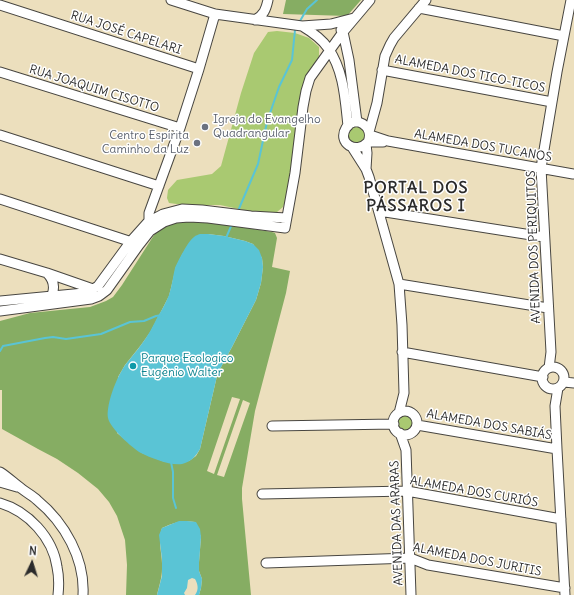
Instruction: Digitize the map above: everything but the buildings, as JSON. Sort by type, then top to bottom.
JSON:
[{"type":"street","points":[[171,0],[215,14],[302,26],[332,24],[354,18]]},
{"type":"street","points":[[255,20],[265,12],[268,0]]},
{"type":"street","points":[[149,227],[176,218],[189,217],[284,228],[295,173],[303,107],[310,78],[329,50],[370,0]]},
{"type":"street","points":[[332,24],[340,28],[343,32],[346,48],[348,126],[344,133],[344,137],[347,144],[352,147],[360,148],[368,138],[385,56],[394,38],[426,0]]},
{"type":"street","name":"AVENIDA DOS PERIQUITOS","points":[[553,368],[548,308],[541,168],[564,36],[572,0]]},
{"type":"street","name":"RUA JOSÉ CAPELARI","points":[[0,5],[199,69]]},
{"type":"street","points":[[419,8],[564,36]]},
{"type":"street","points":[[149,227],[150,213],[180,128],[215,14]]},
{"type":"street","points":[[323,42],[326,28],[332,24]]},
{"type":"street","points":[[302,26],[323,42],[329,50],[347,86],[360,123],[368,129],[366,170]]},
{"type":"street","name":"ALAMEDA DOS TICO-TICOS","points":[[382,70],[552,102]]},
{"type":"street","name":"RUA JOAQUIM CISOTTO","points":[[0,72],[180,128]]},
{"type":"street","points":[[348,126],[350,124],[360,123],[374,112]]},
{"type":"street","points":[[0,135],[159,186]]},
{"type":"street","name":"ALAMEDA DOS TUCANOS","points":[[368,138],[573,174]]},
{"type":"street","points":[[352,147],[366,170],[399,284],[402,325],[404,412]]},
{"type":"street","points":[[0,199],[135,243]]},
{"type":"street","points":[[0,302],[52,295],[84,293],[93,290],[149,227],[163,214],[182,209],[286,218]]},
{"type":"street","points":[[379,211],[544,237]]},
{"type":"street","points":[[0,311],[91,299],[99,296],[107,290],[135,243]]},
{"type":"street","points":[[0,259],[48,273],[93,290]]},
{"type":"street","points":[[48,273],[54,286],[52,295]]},
{"type":"street","points":[[399,284],[548,308]]},
{"type":"street","points":[[402,352],[542,376]]},
{"type":"street","points":[[565,592],[556,449],[555,406],[557,386],[564,375],[563,372],[553,368],[546,370],[542,376],[542,380],[546,387],[557,386],[574,383]]},
{"type":"street","points":[[404,412],[414,415],[416,418],[417,425],[413,431],[404,433],[395,428],[394,418],[404,412]]},
{"type":"street","points":[[272,426],[394,424]]},
{"type":"street","name":"ALAMEDA DOS SABIÁS","points":[[417,425],[556,449]]},
{"type":"street","name":"AVENIDA DAS ARARAS","points":[[404,433],[412,595]]},
{"type":"street","points":[[0,472],[37,500],[48,510],[65,531],[72,544],[82,574],[83,595]]},
{"type":"street","points":[[0,482],[22,489]]},
{"type":"street","name":"ALAMEDA DOS CURIÓS","points":[[262,494],[407,491],[561,520]]},
{"type":"street","points":[[0,503],[14,509],[24,516],[41,532],[45,538],[52,551],[57,566],[59,582],[58,595]]},
{"type":"street","name":"ALAMEDA DOS JURITIS","points":[[266,563],[410,558],[428,565],[565,592]]},
{"type":"green space","points":[[286,0],[361,0],[347,16],[283,14]]},
{"type":"green space","points":[[277,31],[295,33],[309,38],[319,47],[319,56],[314,68],[287,196],[283,207],[277,212],[262,212],[248,211],[220,205],[184,205],[169,203],[167,198],[168,190],[177,180],[212,174],[221,166],[241,93],[254,53],[268,32]]},
{"type":"green space","points":[[359,125],[367,135],[361,145],[348,142],[347,132],[352,126]]},
{"type":"green space","name":"Parque Ecologico Eugênio Walter","points":[[180,221],[211,222],[275,233],[277,238],[272,267],[290,271],[286,293],[255,411],[242,488],[251,595],[199,595],[202,579],[199,571],[201,537],[195,522],[182,521],[162,528],[160,543],[162,572],[157,595],[126,595],[127,565],[125,540],[117,516],[109,502],[98,489],[78,473],[57,459],[2,429],[2,390],[0,390],[0,321],[30,313],[90,307],[113,297],[156,232],[166,225]],"holes":[[[208,234],[224,236],[253,244],[262,258],[263,267],[261,283],[256,300],[217,376],[200,449],[196,456],[189,461],[165,462],[142,453],[117,433],[118,377],[125,365],[151,331],[169,296],[176,267],[183,253]],[[232,397],[240,399],[214,474],[207,471]],[[243,400],[250,403],[224,477],[217,475]]]},
{"type":"green space","points":[[406,412],[413,415],[416,422],[413,429],[406,432],[399,429],[396,422],[399,415]]},
{"type":"water","points":[[200,234],[224,236],[253,244],[259,250],[263,267],[261,283],[256,300],[217,376],[200,449],[188,462],[182,464],[172,464],[145,455],[127,442],[110,422],[108,418],[108,407],[116,382],[121,372],[146,338],[167,300],[175,268],[181,256],[192,239]]},
{"type":"water","points":[[179,521],[196,522],[200,529],[199,571],[202,579],[199,595],[195,595],[198,589],[195,579],[192,578],[188,580],[187,588],[184,593],[185,595],[157,595],[162,576],[162,559],[159,535],[162,528]]},
{"type":"waterway","points":[[300,21],[307,9],[317,0]]},
{"type":"waterway","points":[[238,211],[258,164],[267,122],[279,87],[292,60],[295,30]]},
{"type":"waterway","points":[[226,238],[232,224]]},
{"type":"waterway","points":[[0,351],[3,346],[45,338],[53,337],[66,339],[101,334],[130,322],[144,321],[162,315]]},
{"type":"waterway","points":[[171,462],[173,472],[173,498],[176,508]]},
{"type":"place","name":"Igreja do Evangelho Quadrangular","points":[[205,127]]},
{"type":"place","name":"Centro Espírita Caminho da Luz","points":[[197,143]]},
{"type":"place","name":"Parque Ecologico Eugênio Walter","points":[[133,366]]},
{"type":"district","name":"PORTAL DOS PÁSSAROS I","points":[[416,197]]}]
